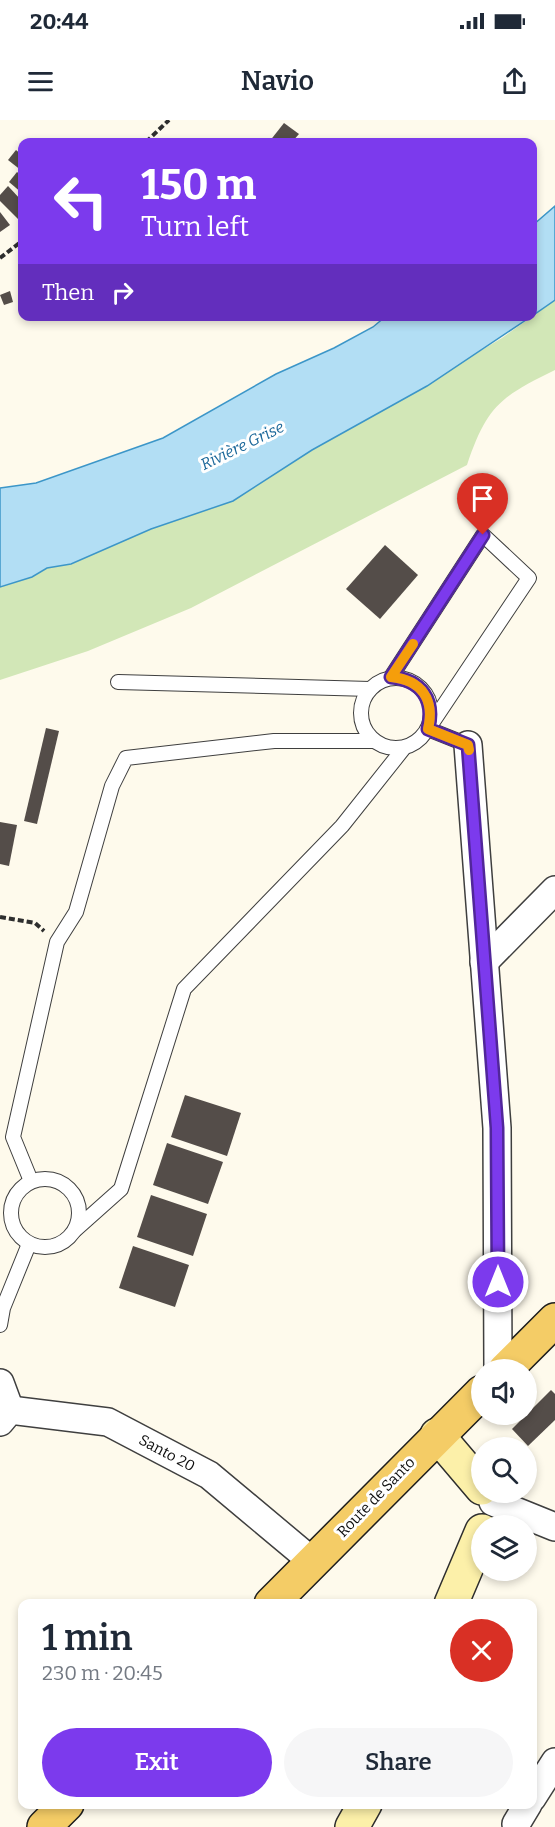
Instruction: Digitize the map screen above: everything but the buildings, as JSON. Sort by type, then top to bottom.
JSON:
[{"type":"main road","points":[[516,1359],[555,1320]]},
{"type":"main road","name":"Route de Santo","points":[[276,1599],[471,1403]]},
{"type":"main road","points":[[44,1827],[62,1809]]},
{"type":"street","points":[[468,745],[497,1128],[498,1359]]},
{"type":"street","points":[[484,962],[555,890]]},
{"type":"street","points":[[0,1383],[5,1416]]},
{"type":"street","name":"Santo 20","points":[[5,1416],[108,1422],[209,1475],[313,1562]]},
{"type":"street","points":[[437,1435],[485,1508],[555,1527]]},
{"type":"street","points":[[453,1599],[485,1508]]},
{"type":"street","points":[[537,1789],[555,1762]]},
{"type":"street","points":[[352,1827],[362,1809]]},
{"type":"lane","points":[[75,1230],[80,1217],[79,1204],[66,1185],[55,1179],[31,1181],[17,1192],[12,1203],[11,1218],[15,1230],[29,1244],[49,1247],[61,1244],[121,1190],[184,989],[342,826],[404,748],[420,739],[529,578],[483,535],[391,677],[370,689],[118,682]]},
{"type":"lane","points":[[391,677],[415,683],[424,692],[430,703],[431,715],[428,729]]},
{"type":"lane","points":[[370,689],[360,710],[365,732],[384,747],[404,748]]},
{"type":"lane","points":[[428,729],[468,745]]},
{"type":"lane","points":[[31,1181],[13,1137],[57,942],[76,912],[112,786],[126,758],[274,741],[374,741]]},
{"type":"lane","points":[[0,1325],[3,1308],[29,1244]]},
{"type":"path","points":[[150,138],[170,120]]},
{"type":"path","points":[[0,258],[18,245]]},
{"type":"path","points":[[0,917],[35,923],[57,942]]},
{"type":"green space","points":[[555,300],[555,370],[508,396],[498,406],[481,429],[467,465],[191,608],[88,651],[0,680],[0,587],[32,577],[47,568],[71,564],[151,529],[233,501],[312,450],[427,386],[526,321],[537,321],[537,313]]},
{"type":"water","points":[[555,206],[555,300],[537,313],[537,222]]},
{"type":"water","name":"Rivière Grise","points":[[380,321],[524,321],[427,386],[312,450],[233,501],[151,529],[71,564],[47,568],[32,577],[0,587],[0,488],[36,483],[163,438],[276,374],[334,348]]},
{"type":"slow traffic","points":[[413,644],[391,677],[404,678],[415,683],[424,692],[430,703],[431,715],[428,729],[468,745],[469,750]]},
{"type":"route","points":[[483,535],[391,677],[404,678],[415,683],[424,692],[430,703],[431,715],[428,729],[468,745],[497,1128],[498,1282]]}]
